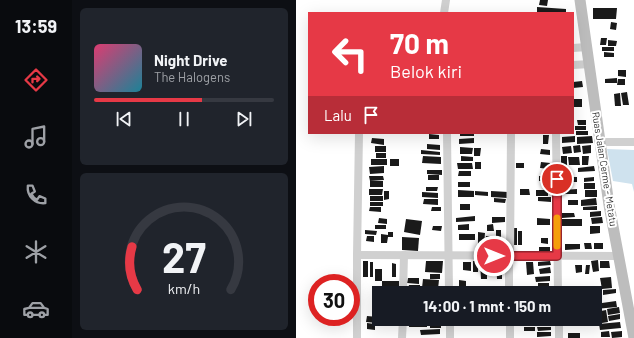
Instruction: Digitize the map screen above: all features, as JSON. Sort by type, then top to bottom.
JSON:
[{"type":"main road","name":"Ruas Jalan Cerme - Metatu","points":[[580,0],[590,64],[599,142],[634,338]]},
{"type":"street","points":[[444,12],[446,0]]},
{"type":"street","points":[[574,48],[587,47]]},
{"type":"street","points":[[574,65],[590,64]]},
{"type":"street","points":[[357,338],[359,134]]},
{"type":"street","points":[[448,134],[449,286]]},
{"type":"street","points":[[509,286],[511,134]]},
{"type":"street","points":[[556,134],[558,286]]},
{"type":"street","points":[[599,142],[634,142]]},
{"type":"street","points":[[357,255],[619,256]]},
{"type":"street","points":[[403,286],[404,256]]},
{"type":"street","points":[[402,338],[403,326]]},
{"type":"street","points":[[450,326],[450,338]]},
{"type":"street","points":[[510,326],[510,338]]},
{"type":"street","points":[[559,326],[559,338]]},
{"type":"water","points":[[607,149],[634,150],[634,192],[632,184],[613,181]]},
{"type":"building","points":[[540,0],[548,0],[547,6],[539,5]]},
{"type":"building","points":[[537,7],[566,9],[566,12],[537,12]]},
{"type":"building","points":[[593,8],[617,8],[616,19],[593,19]]},
{"type":"building","points":[[611,22],[617,23],[616,30],[610,29]]},
{"type":"building","points":[[601,38],[607,38],[606,45],[600,45]]},
{"type":"building","points":[[608,40],[617,41],[616,46],[608,46]]},
{"type":"building","points":[[602,47],[614,47],[614,51],[602,51]]},
{"type":"building","points":[[604,52],[614,53],[614,57],[604,57]]},
{"type":"building","points":[[618,70],[626,70],[626,77],[618,76]]},
{"type":"building","points":[[617,78],[617,83],[605,83],[605,79]]},
{"type":"building","points":[[618,79],[625,79],[625,85],[617,85]]},
{"type":"building","points":[[582,81],[583,87],[574,88],[574,82]]},
{"type":"building","points":[[627,92],[629,105],[623,105],[621,93]]},
{"type":"building","points":[[620,93],[621,106],[615,106],[614,94]]},
{"type":"building","points":[[574,99],[582,99],[582,107],[574,107]]},
{"type":"building","points":[[577,120],[586,120],[586,125],[578,125]]},
{"type":"building","points":[[575,126],[586,126],[586,130],[575,130]]},
{"type":"building","points":[[576,131],[588,131],[588,135],[576,135]]},
{"type":"building","points":[[429,134],[439,135],[439,139],[429,139]]},
{"type":"building","points":[[460,134],[474,134],[474,136],[460,136]]},
{"type":"building","points":[[543,135],[549,135],[548,144],[543,144]]},
{"type":"building","points":[[575,136],[575,142],[562,143],[562,137]]},
{"type":"building","points":[[592,136],[593,143],[577,144],[577,137]]},
{"type":"building","points":[[372,138],[384,139],[384,145],[371,143]]},
{"type":"building","points":[[474,138],[474,143],[459,144],[459,139]]},
{"type":"building","points":[[427,144],[440,145],[440,150],[427,149]]},
{"type":"building","points":[[580,145],[581,152],[574,153],[573,146]]},
{"type":"building","points":[[591,145],[591,153],[583,154],[582,146]]},
{"type":"building","points":[[375,146],[386,146],[386,152],[375,152]]},
{"type":"building","points":[[571,146],[572,153],[563,154],[562,147]]},
{"type":"building","points":[[460,147],[473,148],[472,154],[460,154]]},
{"type":"building","points":[[474,148],[481,148],[480,156],[474,156]]},
{"type":"building","points":[[541,149],[550,150],[550,155],[540,154]]},
{"type":"building","points":[[421,150],[440,152],[440,155],[421,154]]},
{"type":"building","points":[[376,153],[386,153],[386,158],[376,158]]},
{"type":"building","points":[[423,156],[441,157],[441,164],[422,163]]},
{"type":"building","points":[[461,156],[473,157],[473,161],[461,161]]},
{"type":"building","points":[[561,156],[567,156],[567,165],[561,165]]},
{"type":"building","points":[[582,156],[589,156],[588,165],[582,165]]},
{"type":"building","points":[[568,157],[579,157],[580,165],[569,165]]},
{"type":"building","points":[[371,159],[387,159],[387,165],[371,165]]},
{"type":"building","points":[[390,159],[399,159],[399,166],[390,166]]},
{"type":"building","points":[[475,162],[481,162],[481,169],[475,169]]},
{"type":"building","points":[[541,162],[550,163],[549,169],[540,168]]},
{"type":"building","points":[[457,163],[472,163],[473,169],[458,169]]},
{"type":"building","points":[[516,163],[524,163],[524,168],[516,168]]},
{"type":"building","points":[[384,166],[384,173],[370,174],[369,167]]},
{"type":"building","points":[[594,166],[595,171],[578,172],[578,168]]},
{"type":"building","points":[[427,170],[442,170],[442,175],[427,174]]},
{"type":"building","points":[[459,171],[471,171],[471,176],[458,176]]},
{"type":"building","points":[[428,175],[439,175],[439,180],[428,180]]},
{"type":"building","points":[[369,176],[383,176],[384,180],[370,181]]},
{"type":"building","points":[[539,176],[549,176],[549,181],[539,181]]},
{"type":"building","points":[[565,177],[577,177],[577,182],[565,182]]},
{"type":"building","points":[[594,177],[594,181],[584,182],[584,178]]},
{"type":"building","points":[[370,181],[383,181],[383,187],[370,187]]},
{"type":"building","points":[[458,182],[470,182],[470,187],[458,187]]},
{"type":"building","points":[[584,183],[595,183],[595,189],[584,189]]},
{"type":"building","points":[[426,187],[438,187],[437,191],[426,191]]},
{"type":"building","points":[[369,189],[383,189],[382,195],[369,195]]},
{"type":"building","points":[[520,189],[529,189],[530,195],[520,195]]},
{"type":"building","points":[[577,189],[577,194],[563,194],[563,190]]},
{"type":"building","points":[[458,190],[474,191],[474,197],[458,197]]},
{"type":"building","points":[[536,190],[548,190],[548,196],[536,196]]},
{"type":"building","points":[[585,190],[597,190],[597,197],[585,197]]},
{"type":"building","points":[[384,191],[389,191],[389,199],[384,200]]},
{"type":"building","points":[[475,191],[488,192],[488,196],[475,195]]},
{"type":"building","points":[[491,191],[508,192],[507,198],[491,197]]},
{"type":"building","points":[[422,192],[438,193],[438,198],[422,197]]},
{"type":"building","points":[[370,196],[383,196],[383,201],[370,201]]},
{"type":"building","points":[[538,197],[551,197],[551,202],[538,201]]},
{"type":"building","points":[[494,198],[506,199],[505,203],[494,202]]},
{"type":"building","points":[[596,198],[597,205],[581,206],[581,200]]},
{"type":"building","points":[[424,199],[438,199],[438,205],[423,204]]},
{"type":"building","points":[[568,200],[578,200],[578,205],[568,205]]},
{"type":"building","points":[[370,202],[383,202],[383,206],[370,206]]},
{"type":"building","points":[[460,204],[470,204],[470,210],[460,210]]},
{"type":"building","points":[[597,206],[597,210],[583,210],[583,207]]},
{"type":"building","points":[[370,207],[381,207],[381,212],[369,211]]},
{"type":"building","points":[[432,207],[441,207],[441,211],[431,211]]},
{"type":"building","points":[[601,211],[601,216],[590,217],[590,212]]},
{"type":"building","points":[[562,213],[574,213],[575,217],[562,218]]},
{"type":"building","points":[[475,216],[475,221],[456,222],[456,218]]},
{"type":"building","points":[[492,217],[505,217],[505,222],[492,223]]},
{"type":"building","points":[[602,217],[603,223],[592,224],[591,218]]},
{"type":"building","points":[[379,218],[387,219],[387,224],[378,223]]},
{"type":"building","points":[[537,218],[550,219],[550,225],[537,225]]},
{"type":"building","points":[[406,219],[422,221],[420,235],[404,232]]},
{"type":"building","points":[[562,219],[582,219],[582,226],[562,226]]},
{"type":"building","points":[[469,224],[469,230],[458,230],[458,225]]},
{"type":"building","points":[[493,224],[494,231],[487,231],[487,225]]},
{"type":"building","points":[[375,225],[386,225],[386,229],[375,229]]},
{"type":"building","points":[[433,226],[442,226],[441,231],[432,230]]},
{"type":"building","points":[[590,226],[600,226],[600,233],[590,234]]},
{"type":"building","points":[[514,228],[517,228],[517,245],[513,245]]},
{"type":"building","points":[[365,230],[377,231],[376,235],[365,234]]},
{"type":"building","points":[[496,230],[501,230],[501,245],[496,245]]},
{"type":"building","points":[[518,231],[522,231],[522,245],[518,245]]},
{"type":"building","points":[[388,232],[393,232],[393,237],[388,237],[387,243],[381,243],[381,234],[388,235]]},
{"type":"building","points":[[478,232],[485,233],[484,244],[478,244]]},
{"type":"building","points":[[459,234],[475,234],[475,240],[459,240]]},
{"type":"building","points":[[367,236],[374,236],[374,242],[366,241]]},
{"type":"building","points":[[486,236],[492,236],[492,247],[494,247],[494,251],[489,251],[489,246],[485,246]]},
{"type":"building","points":[[402,237],[419,238],[418,251],[402,250]]},
{"type":"building","points":[[541,238],[548,238],[548,244],[541,243]]},
{"type":"building","points":[[584,243],[591,243],[592,249],[585,249]]},
{"type":"building","points":[[594,243],[603,243],[603,249],[594,249]]},
{"type":"building","points":[[565,244],[580,244],[580,249],[565,250]]},
{"type":"building","points":[[539,247],[550,247],[550,252],[539,252]]},
{"type":"building","points":[[598,260],[599,271],[593,272],[591,261]]},
{"type":"building","points":[[363,261],[368,261],[368,277],[363,277]]},
{"type":"building","points":[[426,261],[443,261],[442,273],[425,272]]},
{"type":"building","points":[[473,261],[478,261],[478,272],[473,272]]},
{"type":"building","points":[[550,261],[551,265],[538,266],[538,262]]},
{"type":"building","points":[[600,261],[609,261],[610,268],[600,268]]},
{"type":"building","points":[[370,262],[373,262],[373,277],[370,277]]},
{"type":"building","points":[[463,262],[471,262],[471,271],[463,270]]},
{"type":"building","points":[[480,262],[487,262],[487,279],[481,279]]},
{"type":"building","points":[[526,262],[533,262],[534,274],[527,275]]},
{"type":"building","points":[[392,263],[396,264],[396,277],[392,277]]},
{"type":"building","points":[[488,264],[493,264],[493,274],[488,274]]},
{"type":"building","points":[[496,265],[502,265],[502,279],[497,279]]},
{"type":"building","points":[[575,265],[582,265],[582,272],[576,273]]},
{"type":"building","points":[[586,265],[590,265],[589,274],[585,274]]},
{"type":"building","points":[[550,267],[551,273],[540,274],[539,269]]},
{"type":"building","points":[[375,269],[382,269],[382,281],[375,281]]},
{"type":"building","points":[[430,274],[440,274],[440,279],[430,279]]},
{"type":"building","points":[[550,276],[550,281],[536,282],[535,277]]},
{"type":"building","points":[[611,277],[612,288],[602,289],[600,278]]},
{"type":"building","points":[[408,278],[419,278],[419,284],[407,283]]},
{"type":"building","points":[[423,279],[439,280],[438,286],[422,286]]},
{"type":"building","points":[[459,280],[466,281],[466,286],[459,286]]},
{"type":"building","points":[[382,281],[399,281],[399,286],[382,286]]},
{"type":"building","points":[[538,283],[549,283],[549,286],[538,286]]},
{"type":"building","points":[[409,285],[420,285],[420,286]]},
{"type":"building","points":[[616,289],[616,293],[603,295],[603,290]]},
{"type":"building","points":[[616,301],[617,307],[602,308],[602,303]]},
{"type":"building","points":[[619,307],[620,313],[608,315],[607,309]]},
{"type":"building","points":[[606,310],[608,322],[602,323],[602,311]]},
{"type":"building","points":[[620,314],[620,319],[609,321],[608,316]]},
{"type":"building","points":[[367,316],[372,316],[372,323],[366,322]]},
{"type":"building","points":[[620,322],[621,328],[600,330],[599,326],[602,326],[602,324]]},
{"type":"building","points":[[367,323],[375,326],[375,330],[367,329]]},
{"type":"building","points":[[409,326],[427,326],[427,327]]},
{"type":"building","points":[[430,326],[441,326],[441,328],[430,328]]},
{"type":"building","points":[[524,327],[535,327],[535,331],[524,331]]},
{"type":"building","points":[[537,327],[551,327],[551,330],[538,331]]},
{"type":"building","points":[[440,329],[440,334],[421,335],[420,330]]},
{"type":"building","points":[[609,331],[610,337],[601,337],[601,332]]},
{"type":"building","points":[[622,331],[622,337],[612,338],[611,332]]},
{"type":"building","points":[[537,332],[551,332],[551,336],[537,337]]},
{"type":"building","points":[[568,333],[580,333],[580,338],[568,338]]},
{"type":"slow traffic","points":[[557,218],[557,246]]},
{"type":"route","points":[[494,256],[557,256],[557,179]]}]
